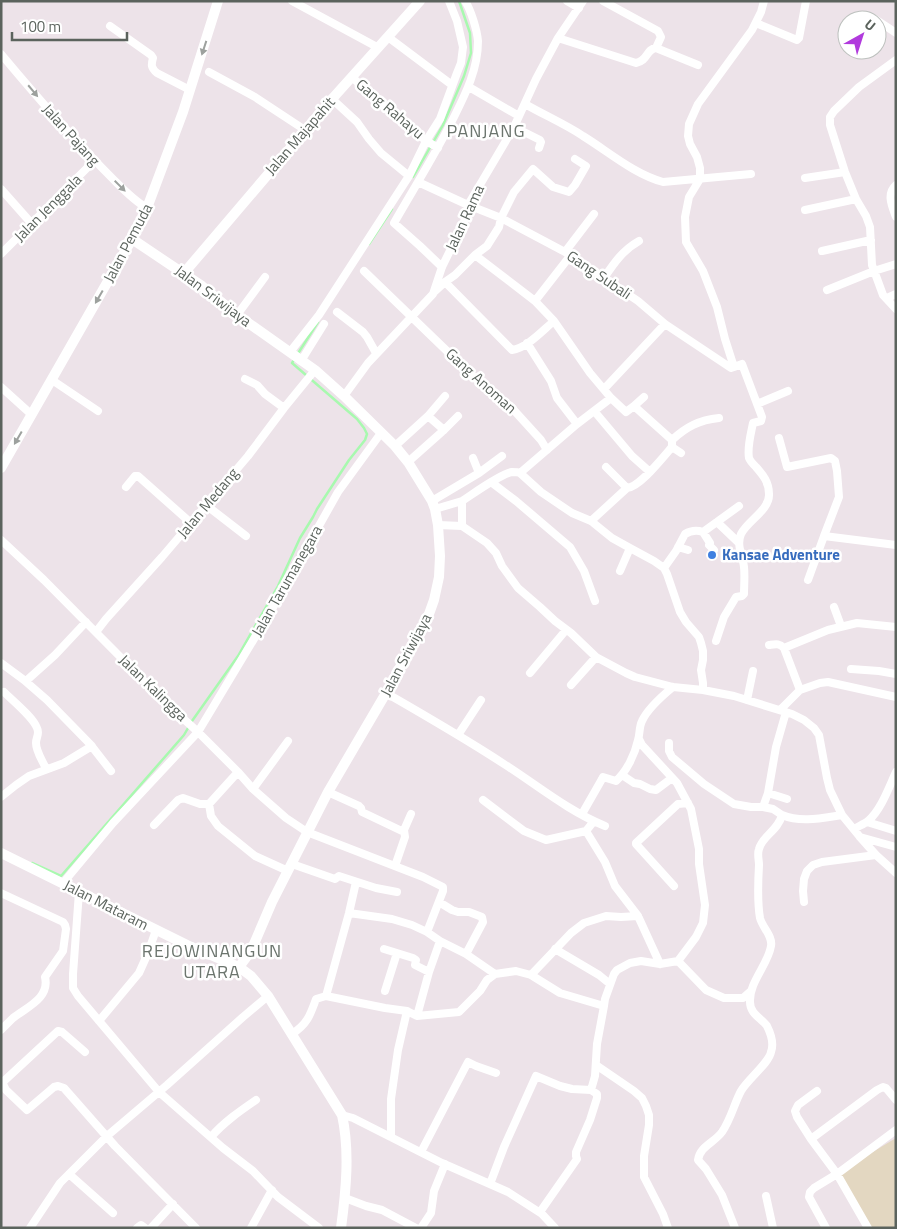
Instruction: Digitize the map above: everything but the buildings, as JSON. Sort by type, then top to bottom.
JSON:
[{"type":"main road","name":"Jalan Pemuda","points":[[1,468],[132,239],[147,208],[190,90],[218,1]]},
{"type":"main road","name":"Jalan Majapahit","points":[[184,273],[305,130],[420,1]]},
{"type":"main road","name":"Jalan Sriwijaya","points":[[132,239],[202,286],[237,315],[315,370],[344,396],[395,446],[408,462],[434,505],[441,525],[439,576],[429,614],[386,693],[328,792],[272,902],[250,951],[239,967]]},
{"type":"main road","name":"Jalan Mataram","points":[[3,854],[187,945],[239,967],[251,976],[268,996],[342,1115]]},
{"type":"main road","points":[[341,1228],[345,1198],[346,1156],[345,1130],[342,1115]]},
{"type":"street","points":[[292,1],[377,48]]},
{"type":"street","points":[[442,268],[394,223],[418,182],[452,85],[462,63],[463,47],[457,21],[449,1]]},
{"type":"street","points":[[296,357],[319,314],[469,87],[476,61],[478,39],[465,1]]},
{"type":"street","points":[[566,1],[581,5]]},
{"type":"street","points":[[603,1],[658,31],[661,37],[656,48]]},
{"type":"street","points":[[716,641],[726,613],[736,597],[744,594],[744,567],[739,543],[742,532],[760,513],[770,494],[766,480],[749,457],[753,423],[762,420],[757,404],[742,364],[734,366],[717,307],[703,271],[686,242],[685,217],[689,198],[700,179],[700,168],[688,136],[689,124],[698,104],[756,23],[764,1]]},
{"type":"street","points":[[756,23],[797,40],[806,1]]},
{"type":"street","name":"Jalan Rama","points":[[344,396],[368,363],[433,294],[442,268],[464,222],[468,205],[514,127],[536,79],[558,38],[581,5]]},
{"type":"street","points":[[110,26],[151,55],[153,58],[152,69],[190,90]]},
{"type":"street","points":[[388,37],[452,85]]},
{"type":"street","points":[[558,38],[636,63],[644,60],[649,51],[652,48],[656,48],[698,64]]},
{"type":"street","name":"Jalan Pajang","points":[[1,54],[94,161],[140,205],[147,208]]},
{"type":"street","points":[[896,60],[859,87],[830,117],[830,125],[845,172],[870,227],[874,271],[884,295],[896,309]]},
{"type":"street","points":[[209,72],[256,97],[305,130]]},
{"type":"street","name":"Gang Rahayu","points":[[352,77],[380,103],[432,144]]},
{"type":"street","points":[[469,87],[519,116]]},
{"type":"street","points":[[332,99],[357,122],[375,147],[409,176]]},
{"type":"street","points":[[525,104],[581,134],[651,179],[663,182],[751,174]]},
{"type":"street","points":[[514,127],[540,140],[539,148]]},
{"type":"street","points":[[433,294],[487,246],[499,227],[501,218],[514,192],[533,169],[553,187],[569,192],[578,181],[586,166],[575,159]]},
{"type":"street","name":"Jalan Jenggala","points":[[1,254],[94,161]]},
{"type":"street","points":[[805,178],[845,172]]},
{"type":"street","name":"Gang Subali","points":[[418,182],[501,218],[567,254],[638,301],[665,324],[721,362],[730,368],[734,366]]},
{"type":"street","points":[[896,185],[890,195],[896,217]]},
{"type":"street","points":[[1,189],[32,224]]},
{"type":"street","points":[[805,210],[856,199]]},
{"type":"street","points":[[535,301],[594,214]]},
{"type":"street","points":[[604,278],[620,256],[630,245],[638,240]]},
{"type":"street","points":[[822,251],[871,240]]},
{"type":"street","points":[[475,255],[535,301],[554,321],[590,373],[611,398],[626,412],[644,397]]},
{"type":"street","points":[[827,290],[896,264]]},
{"type":"street","name":"Gang Anoman","points":[[364,271],[477,380],[511,407],[541,440],[547,450]]},
{"type":"street","points":[[237,315],[265,277]]},
{"type":"street","points":[[445,282],[512,350],[518,349],[527,343],[554,321]]},
{"type":"street","points":[[887,298],[896,294]]},
{"type":"street","points":[[337,312],[368,337],[376,354]]},
{"type":"street","points":[[296,357],[324,324]]},
{"type":"street","points":[[604,389],[665,324]]},
{"type":"street","points":[[527,343],[551,381],[557,398],[577,424]]},
{"type":"street","name":"Jalan Medang","points":[[96,632],[248,456],[315,370]]},
{"type":"street","points":[[244,379],[257,385],[265,394],[284,408]]},
{"type":"street","points":[[52,380],[98,411]]},
{"type":"street","points":[[1,387],[32,415]]},
{"type":"street","points":[[757,404],[788,392]]},
{"type":"street","points":[[395,446],[428,416],[445,396]]},
{"type":"street","points":[[434,505],[462,501],[491,482],[512,472],[520,472],[611,398]]},
{"type":"street","points":[[634,406],[681,454]]},
{"type":"street","points":[[595,412],[632,456],[650,472]]},
{"type":"street","points":[[428,416],[444,430]]},
{"type":"street","points":[[408,462],[458,416]]},
{"type":"street","points":[[591,521],[626,488],[634,486],[650,472],[672,443],[688,426],[707,419],[718,418]]},
{"type":"street","name":"Jalan Tarumanegara","points":[[63,883],[113,823],[198,732],[275,604],[338,492],[381,433]]},
{"type":"street","points":[[779,438],[787,467],[830,458],[835,461],[839,497],[808,580]]},
{"type":"street","points":[[434,505],[502,456]]},
{"type":"street","points":[[473,458],[478,473]]},
{"type":"street","points":[[606,467],[626,488]]},
{"type":"street","points":[[520,472],[541,492],[572,513],[591,521],[612,538],[664,568],[680,612],[701,643],[703,651],[701,670],[703,690]]},
{"type":"street","points":[[126,487],[135,476],[138,476],[191,523]]},
{"type":"street","points":[[491,482],[570,547],[584,571],[595,601]]},
{"type":"street","points":[[462,501],[462,526]]},
{"type":"street","points":[[206,505],[246,536]]},
{"type":"street","points":[[664,568],[685,534],[695,531],[703,532],[739,506]]},
{"type":"street","points":[[717,522],[739,543]]},
{"type":"street","points":[[441,525],[462,526],[487,543],[496,553],[502,566],[518,588],[596,656],[626,673],[673,687],[703,690],[740,698],[783,711],[804,720],[819,735],[827,778],[834,800],[842,815],[876,855],[896,873]]},
{"type":"street","points":[[703,532],[710,543],[709,545],[714,550]]},
{"type":"street","points":[[824,536],[896,544]]},
{"type":"street","name":"Jalan Kalingga","points":[[1,540],[165,702],[198,732],[253,789],[286,818],[307,832],[423,877],[443,887],[439,902]]},
{"type":"street","points":[[678,547],[688,550]]},
{"type":"street","points":[[620,570],[630,548]]},
{"type":"street","points":[[834,607],[841,626]]},
{"type":"street","points":[[26,682],[86,622]]},
{"type":"street","points":[[784,648],[841,626],[858,623],[896,627]]},
{"type":"street","points":[[530,673],[566,630]]},
{"type":"street","points":[[769,645],[776,644],[784,648],[800,690]]},
{"type":"street","points":[[571,685],[596,656]]},
{"type":"street","points":[[1,663],[47,700],[92,746],[111,771]]},
{"type":"street","points":[[851,669],[896,674]]},
{"type":"street","points":[[740,698],[753,671]]},
{"type":"street","points":[[763,807],[768,793],[783,711],[800,690],[820,682],[828,682],[896,697]]},
{"type":"street","points":[[582,814],[603,777],[616,781],[622,775],[630,762],[639,739],[640,724],[646,714],[673,687]]},
{"type":"street","points":[[4,692],[33,721],[38,729],[36,744],[46,769]]},
{"type":"street","points":[[386,693],[505,764],[559,802],[605,826]]},
{"type":"street","points":[[458,735],[481,700]]},
{"type":"street","points":[[591,1090],[595,1076],[597,1044],[605,999],[614,974],[617,970],[630,963],[641,961],[660,964],[678,960],[696,937],[703,924],[705,905],[699,864],[699,849],[690,808],[677,783],[642,745],[639,739]]},
{"type":"street","points":[[253,789],[288,741]]},
{"type":"street","points":[[669,742],[669,751],[672,757],[704,784],[734,804],[763,807],[795,820],[842,815]]},
{"type":"street","points":[[1,797],[29,776],[64,763],[92,746]]},
{"type":"street","points":[[154,825],[178,800],[183,798],[200,804],[209,804],[238,772]]},
{"type":"street","points":[[854,829],[867,822],[873,816],[896,772]]},
{"type":"street","points":[[622,775],[634,783],[653,790],[656,790],[672,778]]},
{"type":"street","points":[[328,792],[359,806],[362,812],[404,832]]},
{"type":"street","points":[[768,793],[786,798]]},
{"type":"street","points":[[483,800],[524,831],[546,840],[586,831],[594,821]]},
{"type":"street","points":[[674,886],[636,843],[678,804],[688,803]]},
{"type":"street","points":[[209,804],[211,816],[218,826],[255,856],[290,868],[335,879],[339,876],[397,892]]},
{"type":"street","points":[[395,866],[405,836],[405,827],[411,814]]},
{"type":"street","points":[[736,1228],[722,1195],[706,1169],[698,1160],[699,1154],[705,1146],[714,1141],[730,1119],[741,1092],[771,1055],[772,1038],[766,1026],[754,1014],[750,1004],[751,991],[772,944],[761,920],[759,849],[780,822],[782,815]]},
{"type":"street","points":[[867,822],[896,831]]},
{"type":"street","points":[[586,831],[605,862],[615,886],[638,916],[660,964]]},
{"type":"street","points":[[860,837],[896,847]]},
{"type":"street","points":[[804,902],[804,879],[807,871],[813,865],[822,862],[876,855]]},
{"type":"street","points":[[326,996],[356,882]]},
{"type":"street","points":[[1,892],[63,922],[66,925],[66,929],[63,951],[45,976],[47,987],[45,991],[30,1007],[11,1020],[1,1030]]},
{"type":"street","points":[[80,892],[73,988],[78,996],[159,1092],[223,1148],[253,1170],[278,1198],[319,1228]]},
{"type":"street","points":[[427,932],[439,902],[452,910],[469,912],[482,917],[483,922],[466,954]]},
{"type":"street","points":[[349,913],[392,918],[412,925],[466,954],[495,974]]},
{"type":"street","points":[[531,975],[571,933],[584,923],[606,916],[638,916]]},
{"type":"street","points":[[99,1021],[138,974],[156,930]]},
{"type":"street","points":[[417,1016],[440,941]]},
{"type":"street","points":[[384,949],[415,959],[415,964],[429,972]]},
{"type":"street","points":[[555,949],[610,984]]},
{"type":"street","points":[[385,991],[397,953]]},
{"type":"street","points":[[678,960],[706,990],[724,998],[743,998],[751,991]]},
{"type":"street","points":[[292,1034],[302,1028],[308,1020],[317,998],[326,996],[407,1011],[417,1016],[459,1012],[480,991],[487,980],[495,974],[516,971],[531,975],[560,993],[604,1006]]},
{"type":"street","points":[[30,1228],[60,1183],[107,1136],[268,996]]},
{"type":"street","points":[[391,1137],[391,1099],[398,1050],[407,1011]]},
{"type":"street","points":[[85,1052],[62,1032],[58,1031],[3,1084],[6,1090],[27,1110],[49,1091],[58,1086],[64,1088],[127,1158],[196,1228]]},
{"type":"street","points":[[421,1152],[468,1062],[496,1073]]},
{"type":"street","points":[[596,1065],[634,1091],[642,1098],[646,1106],[649,1115],[649,1125],[644,1156],[644,1177],[668,1228]]},
{"type":"street","points":[[490,1184],[504,1147],[536,1076],[560,1086],[591,1090],[596,1094],[597,1098],[576,1152],[577,1159],[540,1212]]},
{"type":"street","points":[[811,1139],[877,1090],[886,1088],[896,1100]]},
{"type":"street","points":[[817,1091],[798,1105],[795,1111],[811,1139],[837,1174],[868,1228]]},
{"type":"street","points":[[210,1137],[256,1100]]},
{"type":"street","points":[[342,1115],[353,1118],[445,1164],[508,1192],[540,1212],[555,1228]]},
{"type":"street","points":[[826,1228],[809,1197],[810,1192],[896,1130]]},
{"type":"street","points":[[421,1228],[431,1213],[434,1191],[445,1164]]},
{"type":"street","points":[[69,1174],[113,1213]]},
{"type":"street","points":[[252,1228],[272,1190]]},
{"type":"street","points":[[766,1196],[773,1228]]},
{"type":"street","points":[[345,1198],[382,1210],[416,1228]]},
{"type":"street","points":[[151,1228],[173,1204]]},
{"type":"street","points":[[138,1228],[141,1224],[145,1228]]},
{"type":"shaded area","points":[[896,1138],[896,1228],[872,1228],[838,1173]]},
{"type":"waterway","points":[[413,177],[443,125],[464,76],[471,53],[470,33],[459,1]]},
{"type":"waterway","points":[[369,244],[392,209]]},
{"type":"waterway","points":[[297,355],[318,322]]},
{"type":"waterway","points":[[32,863],[61,876],[184,735],[238,656],[278,586],[300,538],[317,509],[349,460],[365,440],[367,434],[357,419],[292,363],[294,360]]},
{"type":"place","name":"Kansae Adventure","points":[[712,555]]},
{"type":"district","name":"PANJANG","points":[[486,131]]},
{"type":"district","name":"REJOWINANGUN UTARA","points":[[212,961]]}]
